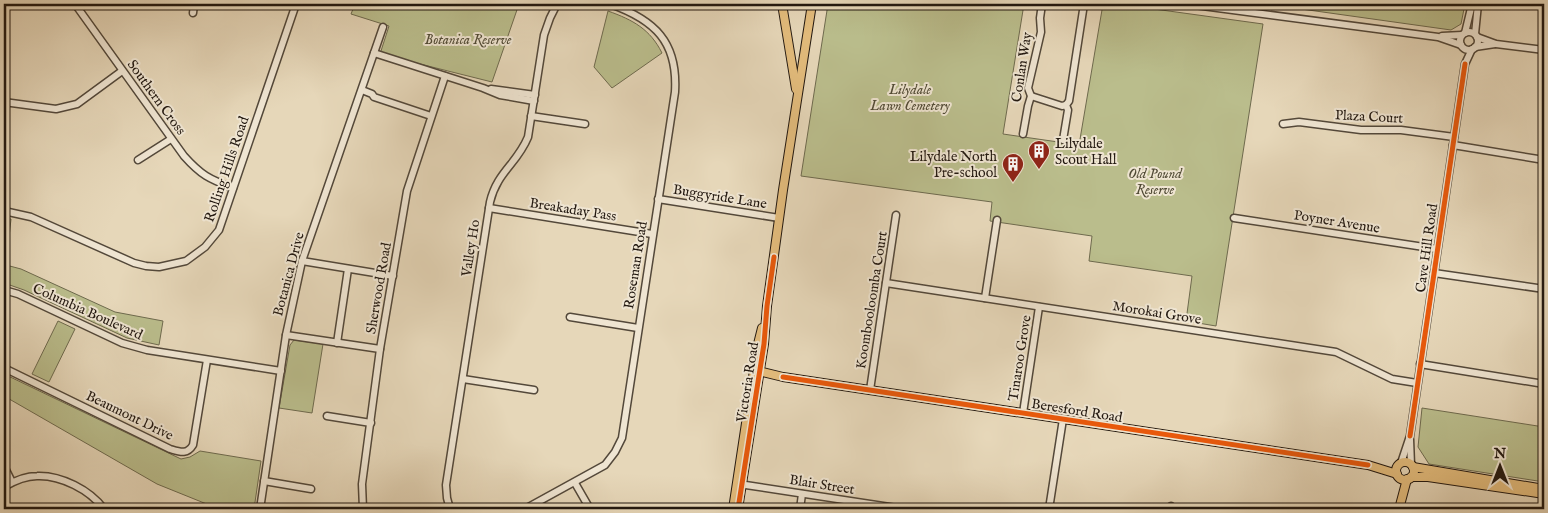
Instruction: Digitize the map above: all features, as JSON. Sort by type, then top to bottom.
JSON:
[{"type":"main road","points":[[782,4],[797,98]]},
{"type":"main road","name":"Victoria Road","points":[[733,509],[739,484],[757,373],[764,344],[767,306],[779,218],[812,4]]},
{"type":"main road","name":"Beresford Road","points":[[757,373],[1368,465],[1400,464]]},
{"type":"main road","points":[[1399,506],[1396,469],[1400,464],[1406,462],[1412,466],[1544,489]]},
{"type":"main road","name":"Beresford Road","points":[[1368,465],[1397,475]]},
{"type":"main road","points":[[1399,506],[1409,478],[1414,472],[1412,466]]},
{"type":"main road","points":[[1397,475],[1402,479],[1428,477],[1544,494]]},
{"type":"main road","name":"Victoria Road","points":[[738,509],[739,484]]},
{"type":"street","name":"Southern Cross","points":[[75,4],[171,138],[198,172],[207,178],[233,188]]},
{"type":"street","points":[[193,13],[194,4]]},
{"type":"street","name":"Rolling Hills Road","points":[[4,211],[31,217],[134,263],[159,267],[186,261],[205,247],[219,230],[296,4]]},
{"type":"street","name":"Valley Ho","points":[[450,509],[446,498],[446,485],[489,208],[497,183],[503,173],[517,158],[525,144],[544,35],[557,4]]},
{"type":"street","name":"Roseman Road","points":[[525,509],[605,465],[615,452],[622,438],[674,92],[674,66],[668,48],[653,27],[630,11],[610,4]]},
{"type":"street","name":"Conlan Way","points":[[1023,134],[1031,96],[1028,88],[1041,32],[1042,4]]},
{"type":"street","points":[[1066,105],[1069,101],[1084,4]]},
{"type":"street","points":[[1187,4],[1438,36],[1470,32],[1496,44],[1544,50]]},
{"type":"street","points":[[1462,46],[1460,40],[1464,34],[1472,4]]},
{"type":"street","points":[[1473,48],[1478,42],[1476,36],[1478,4]]},
{"type":"street","name":"Botanica Drive","points":[[260,509],[286,335],[302,262],[384,26]]},
{"type":"street","points":[[1438,36],[1462,46],[1473,48],[1496,44]]},
{"type":"street","name":"Cave Hill Road","points":[[1462,46],[1465,64]]},
{"type":"street","name":"Cave Hill Road","points":[[1412,466],[1410,436],[1417,383],[1465,64],[1473,48]]},
{"type":"street","points":[[374,53],[483,88],[534,98]]},
{"type":"street","points":[[4,102],[56,109],[70,106],[77,104],[122,70]]},
{"type":"street","name":"Sherwood Road","points":[[363,509],[362,484],[380,349],[407,192],[445,76]]},
{"type":"street","points":[[362,90],[372,94],[374,97],[431,116]]},
{"type":"street","points":[[1031,96],[1062,106],[1066,105]]},
{"type":"street","points":[[1063,140],[1068,110],[1066,105]]},
{"type":"street","points":[[531,116],[585,124]]},
{"type":"street","name":"Plaza Court","points":[[1283,124],[1294,122],[1361,130],[1401,130],[1454,137]]},
{"type":"street","points":[[138,160],[171,138]]},
{"type":"street","points":[[1453,145],[1544,160]]},
{"type":"street","name":"Buggyride Lane","points":[[658,199],[779,218]]},
{"type":"street","name":"Breakaday Pass","points":[[489,208],[652,234]]},
{"type":"street","name":"Koombooloomba Court","points":[[870,390],[896,215]]},
{"type":"street","name":"Poyner Avenue","points":[[1234,218],[1437,249]]},
{"type":"street","points":[[986,298],[997,220]]},
{"type":"street","points":[[302,262],[392,276]]},
{"type":"street","points":[[337,343],[348,269]]},
{"type":"street","points":[[1434,273],[1544,289]]},
{"type":"street","name":"Morokai Grove","points":[[886,283],[1336,352],[1392,379],[1417,383]]},
{"type":"street","name":"Columbia Boulevard","points":[[4,290],[18,294],[122,343],[147,350],[281,371]]},
{"type":"street","name":"Tinaroo Grove","points":[[1023,413],[1039,307]]},
{"type":"street","points":[[570,317],[638,328]]},
{"type":"street","points":[[286,335],[380,349]]},
{"type":"street","name":"Beaumont Drive","points":[[4,368],[170,449],[181,452],[188,450],[193,445],[207,360]]},
{"type":"street","points":[[1420,364],[1544,384]]},
{"type":"street","points":[[463,379],[534,390]]},
{"type":"street","points":[[327,416],[371,423]]},
{"type":"street","points":[[1049,509],[1063,419]]},
{"type":"street","name":"Cave Hill Road","points":[[1400,464],[1410,436]]},
{"type":"street","points":[[4,466],[12,482]]},
{"type":"street","points":[[4,487],[12,482],[36,476],[48,476],[62,480],[87,493],[104,509]]},
{"type":"street","points":[[264,481],[311,489]]},
{"type":"street","points":[[575,483],[590,509]]},
{"type":"street","name":"Blair Street","points":[[739,484],[903,509]]},
{"type":"street","points":[[800,509],[802,494]]},
{"type":"green space","name":"Botanica Reserve","points":[[355,4],[519,4],[492,82],[380,54],[389,26],[351,14]]},
{"type":"green space","points":[[828,4],[1024,4],[1003,134],[1079,145],[1103,4],[1118,4],[1263,24],[1216,326],[1186,321],[1192,276],[1089,261],[1092,236],[990,221],[992,202],[801,176]]},
{"type":"green space","points":[[1288,4],[1465,4],[1461,24],[1451,30],[1287,7]]},
{"type":"green space","points":[[608,11],[640,26],[652,38],[662,53],[612,88],[594,67]]},
{"type":"green space","points":[[6,219],[11,219],[6,265],[21,269],[115,312],[163,321],[159,345],[127,338],[24,290],[4,283]]},
{"type":"green space","points":[[58,321],[75,329],[49,382],[32,374]]},
{"type":"green space","points":[[294,340],[323,344],[312,413],[279,408],[290,345]]},
{"type":"green space","points":[[4,374],[181,459],[190,457],[200,451],[261,461],[254,509],[219,509],[157,484],[4,396]]},
{"type":"green space","points":[[1422,408],[1544,427],[1544,482],[1429,464],[1418,447]]},
{"type":"cycle path","points":[[1410,436],[1465,64]]},
{"type":"cycle path","points":[[738,509],[764,344],[774,257]]},
{"type":"cycle path","points":[[783,377],[1368,465]]},
{"type":"place","name":"Lilydale Scout Hall","points":[[1039,170]]},
{"type":"place","name":"Lilydale North Pre-school","points":[[1013,183]]},
{"type":"park label","name":"Lilydale Lawn Cemetery","points":[[910,98]]},
{"type":"park label","name":"Old Pound Reserve","points":[[1155,182]]}]
